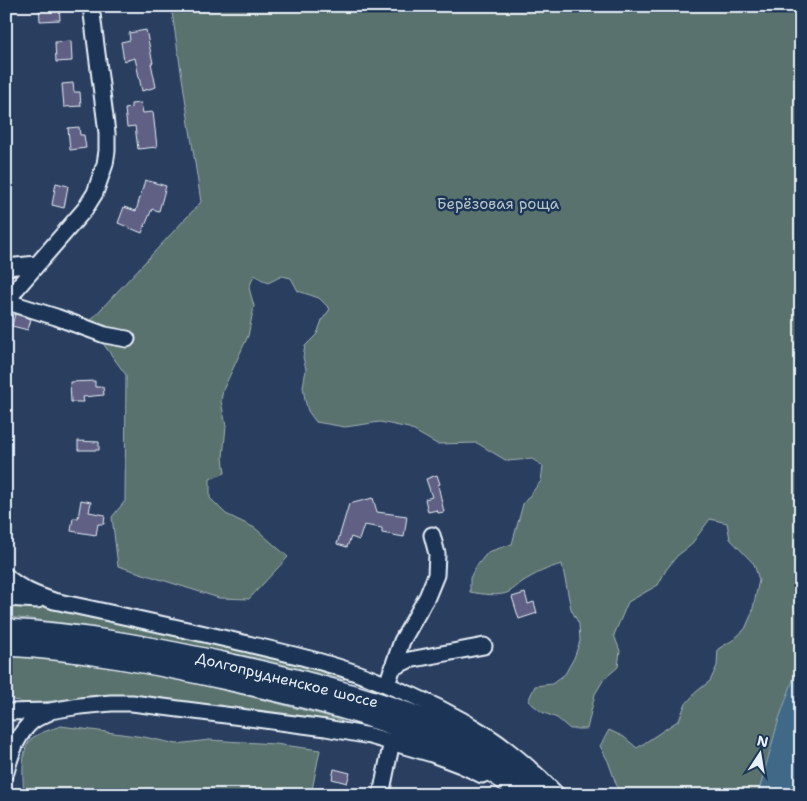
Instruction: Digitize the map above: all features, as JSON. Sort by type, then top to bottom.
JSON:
[{"type":"main road","name":"Долгопрудненское шоссе","points":[[6,629],[87,637],[190,663],[345,710],[398,727],[434,742],[496,774],[526,795]]},
{"type":"main road","name":"Долгопрудненское шоссе","points":[[6,646],[190,663],[312,683],[350,693],[441,726],[501,762],[544,795]]},
{"type":"street","points":[[91,6],[107,133],[105,164],[95,193],[85,209],[16,289],[7,304],[56,317],[105,335],[128,338]]},
{"type":"street","points":[[6,267],[37,264]]},
{"type":"street","points":[[387,684],[402,641],[427,597],[436,574],[437,554],[432,535]]},
{"type":"street","points":[[6,576],[15,584],[33,594],[54,601],[284,653],[387,684],[426,702],[484,734],[512,753],[557,795]]},
{"type":"street","points":[[6,598],[54,601]]},
{"type":"street","points":[[392,668],[409,660],[484,646]]},
{"type":"street","points":[[6,712],[50,711],[80,706],[132,703],[326,728],[370,736],[432,754],[461,765],[516,795]]},
{"type":"street","points":[[6,772],[13,749],[22,734],[33,721],[50,711]]},
{"type":"street","points":[[381,795],[392,742]]},
{"type":"green space","name":"Берёзовая роща","points":[[171,6],[801,6],[801,658],[779,719],[758,795],[620,795],[608,761],[600,746],[609,730],[624,737],[637,748],[679,720],[685,705],[696,692],[710,681],[717,666],[718,649],[733,640],[745,629],[752,613],[759,580],[754,564],[730,539],[727,523],[710,519],[690,546],[677,556],[666,570],[658,585],[628,602],[614,635],[620,651],[618,667],[604,679],[595,694],[587,729],[570,729],[557,718],[542,712],[528,701],[535,686],[552,684],[565,674],[574,658],[580,641],[579,624],[571,609],[562,564],[536,574],[505,594],[490,595],[470,592],[470,578],[475,568],[488,552],[512,544],[523,504],[541,481],[543,466],[532,459],[507,461],[477,443],[437,444],[409,428],[380,422],[345,427],[316,422],[308,411],[305,400],[303,387],[306,369],[303,357],[305,346],[317,334],[322,320],[330,309],[319,298],[298,291],[291,278],[282,276],[268,283],[254,275],[249,288],[254,306],[248,336],[223,390],[221,401],[226,426],[223,457],[225,473],[210,479],[210,498],[226,514],[255,528],[288,557],[249,599],[219,598],[118,566],[112,517],[125,501],[126,375],[88,323],[201,202]]},
{"type":"green space","points":[[26,601],[275,656],[345,676],[344,680],[266,660],[136,634],[88,626],[6,617],[6,606]]},
{"type":"green space","points":[[8,656],[92,665],[176,680],[341,720],[341,723],[124,695],[100,695],[20,705],[20,701],[13,700],[11,697]]},
{"type":"green space","points":[[61,726],[144,737],[177,744],[209,740],[275,744],[320,750],[311,795],[24,795],[23,766],[28,744],[37,735]]},
{"type":"water","points":[[801,658],[801,795],[758,795],[779,719]]},
{"type":"building","points":[[39,6],[59,6],[60,20],[40,21]]},
{"type":"building","points":[[146,30],[156,87],[142,91],[135,58],[124,61],[121,42],[130,40],[129,33]]},
{"type":"building","points":[[71,41],[72,61],[56,62],[55,42]]},
{"type":"building","points":[[73,83],[74,92],[80,92],[81,106],[64,107],[62,84]]},
{"type":"building","points":[[141,103],[143,113],[153,112],[157,147],[138,149],[135,126],[127,127],[125,109],[131,108],[131,104]]},
{"type":"building","points":[[79,127],[80,135],[84,135],[86,148],[70,150],[68,128]]},
{"type":"building","points":[[145,180],[166,186],[159,211],[152,209],[142,233],[118,223],[124,207],[136,211]]},
{"type":"building","points":[[56,183],[68,186],[64,208],[52,205]]},
{"type":"building","points":[[15,314],[31,319],[28,330],[12,326]]},
{"type":"building","points":[[95,381],[95,387],[103,387],[104,395],[83,397],[84,402],[71,402],[70,382]]},
{"type":"building","points":[[78,441],[99,442],[99,450],[78,450]]},
{"type":"building","points":[[437,475],[444,512],[438,513],[437,510],[428,512],[425,499],[432,497],[426,479]]},
{"type":"building","points":[[373,498],[377,512],[407,516],[404,537],[382,533],[382,528],[364,525],[359,540],[351,537],[347,547],[337,544],[349,504]]},
{"type":"building","points":[[81,500],[91,502],[89,512],[105,515],[104,524],[98,524],[96,535],[71,531],[73,518],[78,518]]},
{"type":"building","points":[[525,593],[528,604],[534,602],[537,613],[519,619],[512,597]]},
{"type":"building","points":[[334,769],[350,773],[347,783],[332,779]]}]
